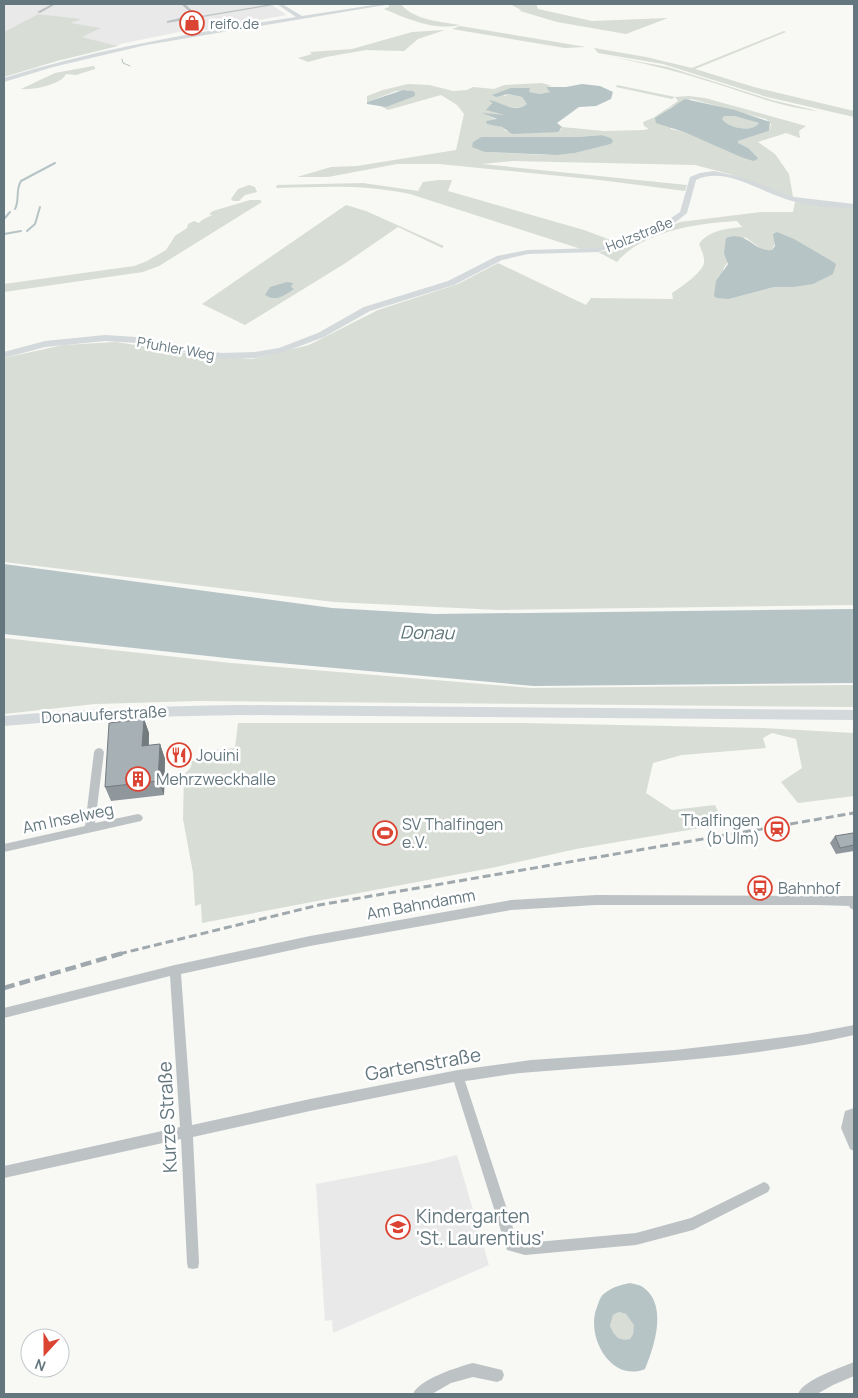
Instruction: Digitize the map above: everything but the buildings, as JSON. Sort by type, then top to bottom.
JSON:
[{"type":"street","points":[[39,12],[54,4]]},
{"type":"street","points":[[183,4],[196,16]]},
{"type":"street","points":[[168,22],[278,4],[301,18]]},
{"type":"street","points":[[4,80],[90,55],[142,44],[388,4]]},
{"type":"street","points":[[294,12],[322,15]]},
{"type":"street","name":"Holzstraße","points":[[343,323],[380,304],[451,283],[500,258],[528,252],[598,250],[668,224],[683,213],[693,179],[705,173],[722,174],[790,199],[816,204],[854,206]]},
{"type":"street","name":"Pfuhler Weg","points":[[4,355],[45,344],[105,338],[136,340],[221,356],[255,355],[296,346],[343,323]]},
{"type":"street","name":"Donauuferstraße","points":[[4,721],[97,713],[205,710],[639,716],[854,716]]},
{"type":"street","points":[[90,827],[99,752]]},
{"type":"street","name":"Am Inselweg","points":[[4,848],[90,827],[138,818]]},
{"type":"street","name":"Am Bahndamm","points":[[4,1013],[175,970],[352,933],[525,903],[596,900],[853,903]]},
{"type":"street","name":"Kurze Straße","points":[[175,970],[187,1132],[193,1263]]},
{"type":"street","name":"Gartenstraße","points":[[4,1172],[310,1105],[458,1076],[530,1066],[674,1056],[744,1048],[807,1040],[854,1030]]},
{"type":"street","points":[[458,1076],[512,1245],[525,1249],[636,1240],[693,1224],[764,1188]]},
{"type":"street","points":[[854,1114],[849,1115],[847,1128],[854,1145]]},
{"type":"street","points":[[805,1394],[828,1380],[854,1369]]},
{"type":"street","points":[[420,1394],[448,1377],[473,1370],[497,1375]]},
{"type":"shaded area","points":[[4,4],[271,4],[286,15],[190,33],[184,31],[120,44],[118,46],[81,37],[100,28],[70,23],[81,19],[38,14],[4,32]]},
{"type":"shaded area","points":[[401,4],[412,14],[420,17],[460,25],[431,25],[384,9],[389,7],[389,5]]},
{"type":"shaded area","points":[[510,4],[536,4],[538,9],[592,21],[668,18],[626,34],[557,22],[520,11]]},
{"type":"shaded area","points":[[38,14],[82,19],[71,23],[101,28],[82,37],[118,46],[57,61],[4,77],[4,32]]},
{"type":"shaded area","points":[[460,26],[586,47],[565,48],[452,29]]},
{"type":"shaded area","points":[[445,30],[418,39],[404,51],[366,50],[308,62],[298,58],[312,54],[310,52],[352,49],[412,32]]},
{"type":"shaded area","points":[[784,31],[786,32],[695,69],[754,87],[854,111],[854,117],[767,97],[663,64],[598,53],[594,48],[646,57],[692,68]]},
{"type":"shaded area","points":[[602,55],[668,67],[772,100],[818,111],[778,103],[672,71]]},
{"type":"shaded area","points":[[93,66],[95,69],[76,75],[66,74],[53,84],[32,89],[21,89],[55,73]]},
{"type":"shaded area","points":[[542,83],[552,86],[546,87],[551,92],[540,94],[528,92],[529,90],[496,93],[505,96],[508,94],[522,97],[527,104],[523,107],[514,108],[490,101],[492,102],[487,110],[506,114],[502,116],[485,114],[497,120],[486,121],[502,127],[506,131],[561,130],[562,127],[604,131],[649,129],[644,126],[643,122],[653,118],[678,101],[675,97],[689,96],[705,98],[806,126],[799,131],[800,138],[786,133],[758,142],[775,154],[789,174],[793,197],[729,174],[695,165],[512,161],[482,164],[687,185],[685,191],[600,180],[439,164],[397,164],[328,177],[297,177],[331,167],[357,166],[456,150],[464,114],[457,105],[441,95],[388,110],[379,105],[392,104],[409,90],[396,91],[367,102],[367,96],[408,84],[429,85],[453,91],[467,90],[473,87],[494,89],[504,85]],"holes":[[[691,99],[766,119],[771,124],[769,131],[738,141],[737,143],[748,148],[753,161],[684,132],[671,129],[665,112],[671,107]],[[602,135],[611,138],[611,144],[575,153],[546,155],[485,152],[473,142],[481,137],[577,137]]]},
{"type":"shaded area","points":[[617,85],[675,97],[672,99],[616,87]]},
{"type":"shaded area","points":[[724,116],[734,116],[759,123],[746,129],[734,127],[721,119]]},
{"type":"shaded area","points":[[452,180],[448,191],[584,230],[616,242],[597,248],[581,249],[410,194],[393,191],[343,187],[276,188],[277,185],[363,183],[418,191],[423,182]]},
{"type":"shaded area","points":[[249,185],[255,187],[257,192],[245,195],[239,201],[231,199],[238,189]]},
{"type":"shaded area","points":[[250,200],[260,200],[262,202],[159,266],[143,272],[4,292],[4,284],[134,266],[166,250],[175,236],[187,228],[188,224],[194,221],[199,223],[212,215],[209,214],[213,211]]},
{"type":"shaded area","points":[[795,202],[854,208],[854,605],[499,610],[334,602],[4,562],[4,358],[63,345],[116,342],[199,355],[252,359],[309,345],[378,310],[458,284],[498,263],[586,305],[591,298],[673,299],[672,293],[691,280],[704,263],[703,253],[699,244],[703,239],[713,233],[742,227],[737,221],[705,224],[656,236],[628,251],[617,262],[598,252],[611,250],[680,222],[761,212],[793,212]],"holes":[[[745,237],[763,250],[772,250],[775,243],[824,256],[793,287],[774,287],[729,299],[723,269]]]},
{"type":"shaded area","points":[[346,205],[366,211],[444,246],[442,248],[398,227],[344,264],[245,325],[202,304]]},
{"type":"shaded area","points":[[4,638],[231,663],[531,688],[854,685],[854,707],[198,701],[95,704],[4,714]]},
{"type":"shaded area","name":"SV Thalfingen e.V.","points":[[238,723],[524,723],[763,728],[854,733],[854,796],[798,803],[781,782],[802,768],[796,739],[772,733],[763,738],[766,748],[682,755],[653,763],[646,793],[672,810],[715,805],[724,824],[576,849],[496,867],[202,923],[201,904],[195,906],[193,873],[183,819],[184,775],[191,767],[192,761],[214,760],[216,750],[235,748]]},
{"type":"shaded area","name":"Kindergarten 'St. Laurentius'","points":[[457,1155],[489,1265],[333,1333],[332,1320],[325,1321],[316,1184],[426,1163]]},
{"type":"shaded area","points":[[619,1312],[626,1314],[635,1325],[630,1339],[617,1337],[610,1326],[613,1315]]},
{"type":"water","points":[[582,84],[600,86],[613,92],[611,99],[596,106],[579,107],[557,123],[562,127],[558,132],[512,134],[502,127],[487,124],[486,121],[497,119],[482,113],[505,115],[486,110],[492,103],[489,100],[513,108],[522,107],[527,104],[522,97],[508,94],[496,97],[492,95],[511,88],[530,88],[529,92],[540,94],[550,92],[546,87],[566,87]]},
{"type":"water","points":[[403,90],[413,91],[415,96],[386,107],[367,104],[367,102]]},
{"type":"water","points":[[685,99],[735,110],[770,122],[769,131],[738,141],[738,143],[748,148],[758,158],[753,161],[684,132],[656,123],[655,118]],"holes":[[[724,116],[734,116],[759,123],[746,129],[729,125],[722,119]]]},
{"type":"water","points":[[602,135],[611,138],[613,141],[611,144],[575,153],[556,155],[485,152],[472,147],[473,142],[481,137],[577,137]]},
{"type":"water","points":[[777,232],[794,239],[836,264],[833,274],[813,284],[774,287],[729,299],[714,296],[716,281],[728,264],[724,253],[726,238],[740,237],[760,248],[772,250],[775,246],[773,234]]},
{"type":"water","points":[[287,282],[293,283],[291,287],[294,289],[287,294],[277,298],[265,295],[270,287]]},
{"type":"water","name":"Donau","points":[[4,564],[332,608],[435,614],[854,609],[854,683],[534,686],[245,660],[4,634]]},
{"type":"water","points":[[630,1283],[641,1286],[651,1296],[656,1305],[657,1316],[655,1338],[645,1369],[633,1372],[621,1369],[604,1354],[598,1343],[594,1319],[602,1296],[617,1286]],"holes":[[[619,1312],[626,1314],[634,1325],[633,1334],[630,1339],[623,1339],[615,1335],[610,1326],[613,1315]]]},
{"type":"waterway","points":[[122,59],[123,63],[130,66]]},
{"type":"waterway","points":[[15,209],[21,181],[55,163]]},
{"type":"waterway","points":[[27,231],[35,224],[40,207]]},
{"type":"waterway","points":[[4,219],[10,212]]},
{"type":"waterway","points":[[4,234],[21,231]]},
{"type":"railway","points":[[123,953],[319,905],[854,813]]},
{"type":"railway","points":[[4,988],[123,953]]},
{"type":"place","name":"reifo.de","points":[[192,23]]},
{"type":"place","name":"Jouini","points":[[179,755]]},
{"type":"place","name":"Mehrzweckhalle","points":[[138,779]]},
{"type":"place","name":"Thalfingen (b Ulm)","points":[[777,829]]},
{"type":"place","name":"SV Thalfingen e.V.","points":[[385,833]]},
{"type":"place","name":"Bahnhof","points":[[760,888]]},
{"type":"place","name":"Kindergarten 'St. Laurentius'","points":[[398,1227]]}]
